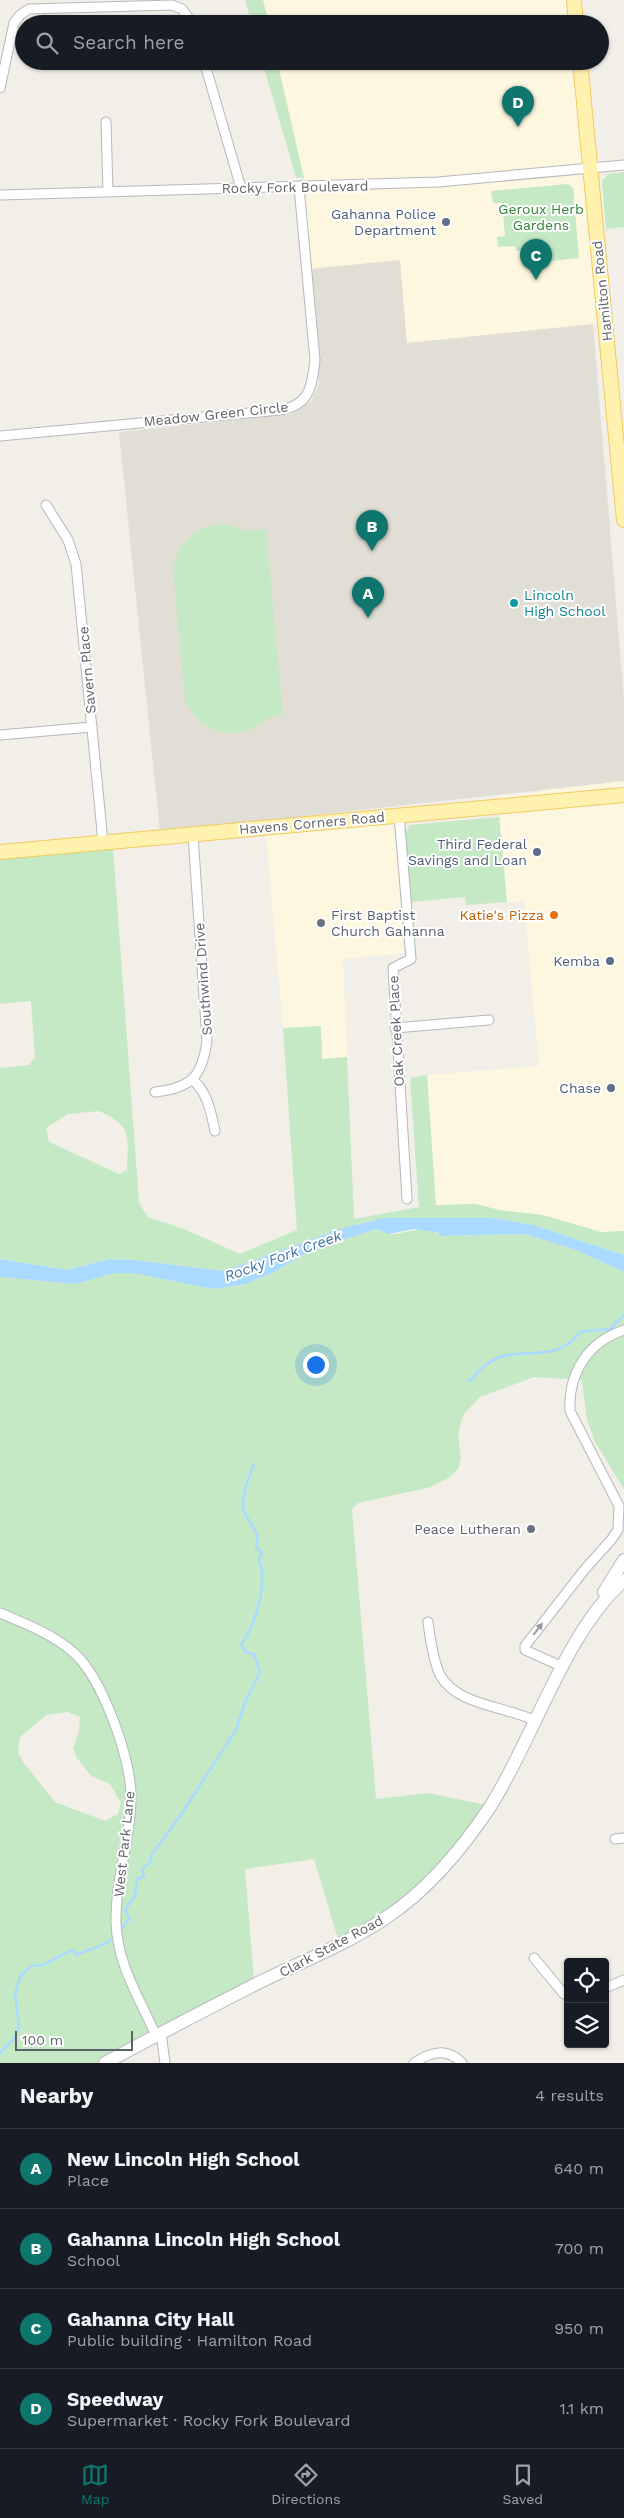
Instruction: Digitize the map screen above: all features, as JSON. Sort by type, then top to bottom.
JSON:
[{"type":"main road","points":[[574,0],[575,15]]},
{"type":"main road","name":"Hamilton Road","points":[[581,70],[624,520]]},
{"type":"main road","name":"Havens Corners Road","points":[[0,852],[624,795]]},
{"type":"main road","name":"Clark State Road","points":[[595,1612],[600,1598],[624,1560]]},
{"type":"main road","name":"Clark State Road","points":[[105,2063],[258,1983],[337,1946],[387,1917],[416,1895],[442,1870],[490,1806],[514,1766],[563,1667],[595,1612],[622,1579]]},
{"type":"street","points":[[20,15],[29,10],[172,5],[182,9],[186,15]]},
{"type":"street","points":[[0,88],[15,22]]},
{"type":"street","points":[[207,70],[242,188]]},
{"type":"street","points":[[106,122],[108,192]]},
{"type":"street","name":"Rocky Fork Boulevard","points":[[0,195],[438,182],[624,165]]},
{"type":"street","name":"Meadow Green Circle","points":[[0,436],[280,410],[290,408],[302,400],[312,387],[315,360],[299,187]]},
{"type":"street","name":"Savern Place","points":[[46,505],[68,540],[76,564],[102,842]]},
{"type":"street","points":[[0,735],[92,727]]},
{"type":"street","name":"Oak Creek Place","points":[[399,816],[411,959],[392,968],[407,1199]]},
{"type":"street","name":"Southwind Drive","points":[[193,835],[207,1041],[204,1062],[193,1080]]},
{"type":"street","points":[[395,1028],[489,1020]]},
{"type":"street","points":[[155,1092],[175,1090],[193,1080],[201,1087],[211,1111],[215,1131]]},
{"type":"street","points":[[563,1667],[525,1650],[525,1646],[618,1530],[620,1506],[570,1411],[569,1396],[574,1377],[584,1358],[595,1344],[609,1335],[624,1330]]},
{"type":"street","name":"West Park Lane","points":[[0,1613],[50,1635],[74,1652],[86,1665],[100,1691],[123,1748],[132,1797],[116,1923],[126,1972],[159,2034],[165,2063]]},
{"type":"street","points":[[428,1622],[439,1674],[449,1688],[462,1698],[519,1712],[536,1721]]},
{"type":"street","points":[[534,1958],[544,1973],[564,1994]]},
{"type":"street","points":[[609,1986],[624,1980]]},
{"type":"street","points":[[414,2063],[436,2052],[441,2052],[456,2056],[462,2063]]},
{"type":"shaded area","points":[[263,0],[578,0],[579,15],[267,15]]},
{"type":"shaded area","points":[[279,70],[584,70],[607,323],[407,343],[310,269],[304,178]]},
{"type":"shaded area","points":[[400,260],[407,343],[593,324],[624,699],[624,781],[160,832],[119,432],[291,414],[311,401],[319,384],[310,269]]},
{"type":"shaded area","points":[[624,781],[624,1231],[601,1232],[543,1215],[500,1210],[475,1204],[436,1205],[427,1075],[539,1066],[524,901],[507,902],[498,797]]},
{"type":"shaded area","points":[[357,824],[393,826],[397,833],[404,953],[343,959],[347,1057],[322,1059],[321,1026],[283,1028],[266,833]]},
{"type":"green space","points":[[245,0],[263,0],[267,15],[249,15]]},
{"type":"green space","points":[[265,70],[279,70],[304,178],[296,177]]},
{"type":"green space","points":[[624,172],[624,227],[606,229],[602,181],[608,174]]},
{"type":"green space","name":"Geroux Herb Gardens","points":[[567,184],[573,188],[579,258],[541,262],[540,248],[516,251],[515,246],[498,247],[497,237],[505,236],[502,203],[493,203],[491,191]]},
{"type":"green space","points":[[218,524],[232,525],[245,531],[266,529],[283,715],[269,718],[252,729],[232,733],[222,732],[204,724],[190,710],[185,701],[173,569],[179,550],[191,535],[200,529]]},
{"type":"green space","points":[[499,817],[507,902],[466,905],[465,897],[411,902],[405,834],[410,825]]},
{"type":"green space","points":[[113,848],[139,1203],[148,1217],[184,1229],[240,1254],[297,1230],[283,1028],[321,1026],[322,1059],[347,1057],[354,1219],[419,1207],[410,1078],[427,1075],[436,1205],[475,1204],[500,1210],[543,1215],[601,1232],[624,1231],[624,1255],[533,1225],[494,1218],[384,1218],[340,1229],[224,1271],[134,1260],[110,1259],[67,1270],[0,1259],[0,1068],[29,1065],[35,1057],[31,1001],[0,1004],[0,858]],"holes":[[[99,1111],[110,1116],[123,1128],[128,1141],[127,1170],[119,1174],[49,1142],[46,1128],[68,1114]]]},
{"type":"green space","points":[[377,1229],[389,1234],[395,1234],[423,1229],[435,1232],[441,1236],[525,1234],[576,1250],[624,1272],[624,1489],[595,1442],[587,1420],[582,1380],[534,1377],[480,1397],[464,1414],[458,1436],[461,1458],[458,1469],[450,1477],[431,1487],[358,1503],[352,1509],[376,1799],[428,1793],[486,1805],[460,1843],[409,1896],[339,1942],[314,1859],[245,1869],[254,1981],[96,2063],[0,2063],[0,1277],[75,1284],[115,1273],[133,1273],[213,1289],[246,1284],[272,1273],[314,1249]],"holes":[[[68,1712],[80,1717],[79,1732],[73,1748],[77,1758],[91,1776],[110,1784],[121,1803],[118,1814],[105,1821],[55,1802],[23,1762],[18,1752],[20,1737],[46,1715]]]},
{"type":"water","name":"Rocky Fork Creek","points":[[384,1218],[494,1218],[533,1225],[624,1255],[624,1272],[576,1250],[525,1234],[441,1236],[437,1232],[413,1229],[388,1234],[377,1229],[314,1249],[272,1273],[246,1284],[213,1289],[133,1273],[115,1273],[75,1284],[0,1277],[0,1259],[67,1270],[110,1259],[134,1260],[224,1271],[340,1229]]},
{"type":"waterway","points":[[469,1381],[483,1367],[495,1359],[511,1355],[553,1351],[571,1341],[580,1332],[610,1329],[624,1315]]},
{"type":"waterway","points":[[119,1932],[129,1919],[125,1909],[135,1896],[137,1879],[144,1877],[142,1869],[150,1863],[152,1854],[178,1819],[236,1730],[245,1702],[260,1672],[254,1654],[247,1653],[241,1645],[256,1615],[262,1580],[259,1559],[262,1553],[256,1547],[257,1535],[243,1507],[245,1490],[254,1464]]},
{"type":"waterway","points":[[0,2053],[14,2039],[19,2026],[15,1993],[20,1977],[31,1966],[43,1965],[72,1950],[77,1955],[107,1943],[115,1936]]},
{"type":"place","name":"Speedway","points":[[518,127]]},
{"type":"place","name":"Gahanna Police Department","points":[[446,222]]},
{"type":"place","name":"Gahanna City Hall","points":[[536,280]]},
{"type":"place","name":"Gahanna Lincoln High School","points":[[372,551]]},
{"type":"place","name":"Lincoln High School","points":[[514,603]]},
{"type":"place","name":"New Lincoln High School","points":[[368,618]]},
{"type":"place","name":"Third Federal Savings and Loan","points":[[537,852]]},
{"type":"place","name":"Katie's Pizza","points":[[554,915]]},
{"type":"place","name":"First Baptist Church Gahanna","points":[[321,923]]},
{"type":"place","name":"Kemba","points":[[610,961]]},
{"type":"place","name":"Chase","points":[[611,1088]]},
{"type":"place","name":"Peace Lutheran","points":[[531,1529]]}]
